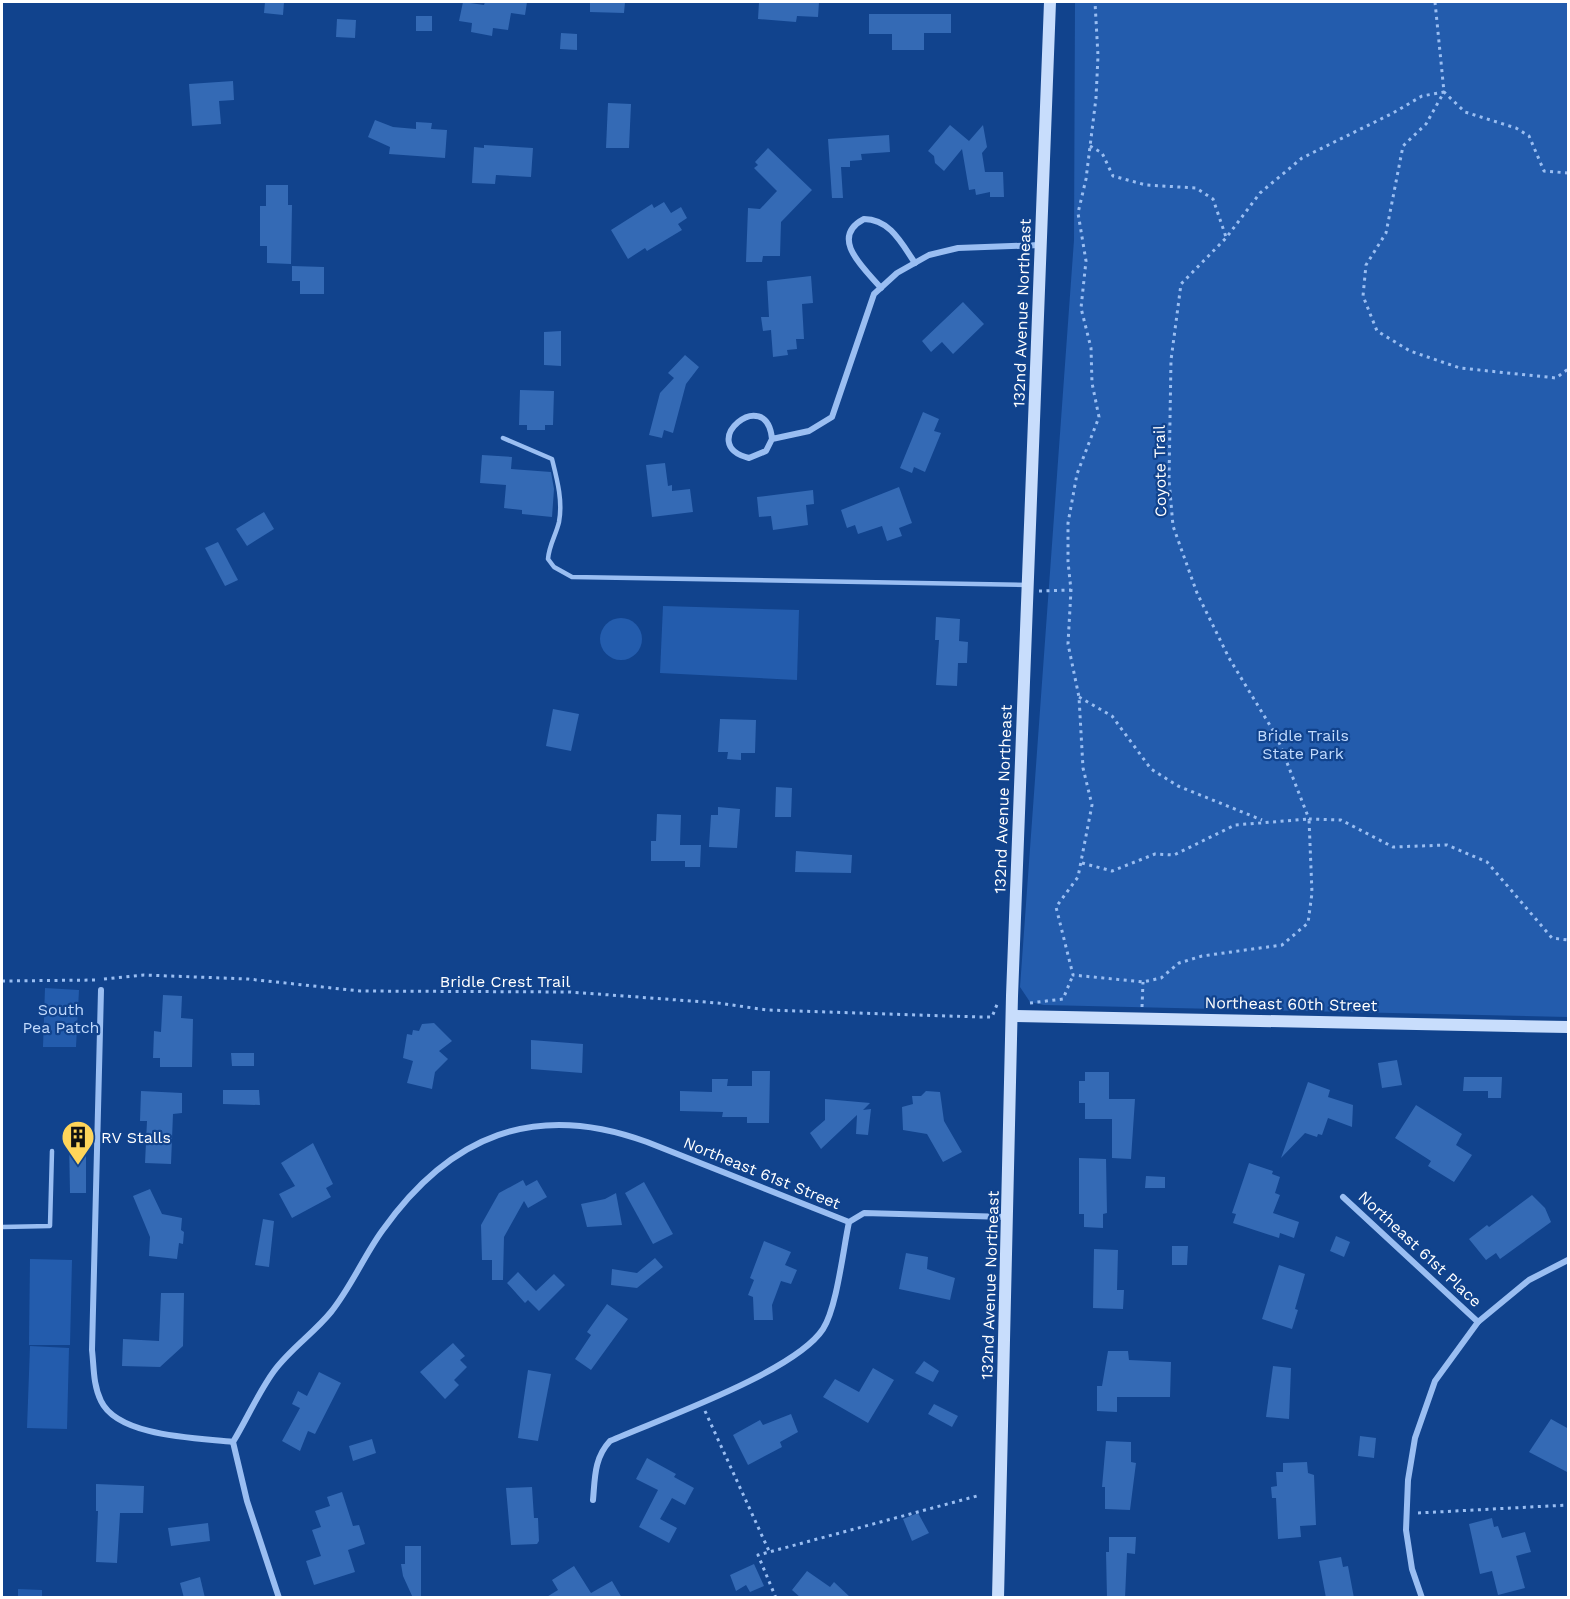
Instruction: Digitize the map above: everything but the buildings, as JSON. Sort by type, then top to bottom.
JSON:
[{"type":"street","name":"132nd Avenue Northeast","points":[[998,1598],[1009,1217],[1012,1016],[1033,588],[1041,245],[1050,2]]},
{"type":"street","points":[[881,288],[855,258],[848,245],[849,232],[855,224],[864,219],[883,223],[894,233],[915,263]]},
{"type":"street","points":[[772,439],[809,431],[832,417],[842,394],[874,294],[897,273],[929,255],[958,248],[1041,245]]},
{"type":"street","points":[[752,416],[759,417],[768,426],[772,439],[766,451],[748,458],[736,453],[729,435],[739,419],[752,416]]},
{"type":"street","points":[[101,990],[92,1350],[96,1385],[101,1401],[111,1416],[123,1423],[172,1436],[233,1443],[247,1501],[279,1598]]},
{"type":"street","name":"Northeast 60th Street","points":[[1012,1016],[1569,1027]]},
{"type":"street","name":"Northeast 61st Street","points":[[233,1443],[274,1371],[332,1311],[383,1229],[436,1170],[468,1146],[510,1130],[579,1123],[621,1132],[849,1222],[864,1213],[1009,1217]]},
{"type":"street","name":"Northeast 61st Place","points":[[1343,1197],[1478,1322]]},
{"type":"street","points":[[593,1500],[596,1465],[600,1451],[610,1441],[780,1366],[822,1330],[829,1315],[849,1222]]},
{"type":"street","points":[[1422,1598],[1412,1569],[1406,1530],[1408,1480],[1415,1438],[1435,1381],[1478,1322],[1529,1280],[1569,1260]]},
{"type":"lane","points":[[503,438],[552,459],[560,505],[559,523],[549,544],[548,559],[554,567],[572,577],[1033,588]]},
{"type":"lane","points":[[2,1227],[50,1226],[52,1151]]},
{"type":"path","points":[[1030,1003],[1063,999],[1073,975],[1056,907],[1078,877],[1092,805],[1083,768],[1080,698],[1068,644],[1071,590],[1068,523],[1077,474],[1099,417],[1092,383],[1091,348],[1081,308],[1086,261],[1078,213],[1086,179],[1098,56],[1095,2]]},
{"type":"path","points":[[1435,2],[1444,92],[1425,124],[1404,146],[1386,233],[1366,265],[1363,296],[1377,331],[1410,351],[1460,368],[1556,378],[1569,369]]},
{"type":"path","points":[[1444,92],[1465,112],[1516,128],[1529,136],[1544,171],[1569,173]]},
{"type":"path","name":"Coyote Trail","points":[[1143,982],[1161,978],[1179,963],[1202,956],[1282,945],[1308,923],[1312,892],[1309,819],[1277,737],[1229,658],[1197,593],[1173,526],[1169,480],[1171,360],[1181,284],[1226,238],[1260,193],[1302,158],[1422,96],[1444,92]]},
{"type":"path","points":[[1090,146],[1102,153],[1113,176],[1146,184],[1196,188],[1213,199],[1226,238]]},
{"type":"path","points":[[1033,588],[1071,590]]},
{"type":"path","points":[[1080,698],[1112,716],[1151,769],[1178,786],[1263,820]]},
{"type":"path","points":[[1082,863],[1112,871],[1155,854],[1174,855],[1235,825],[1263,820],[1341,820],[1393,847],[1448,845],[1486,862],[1552,938],[1569,940]]},
{"type":"path","name":"Bridle Crest Trail","points":[[2,981],[93,980],[144,975],[248,980],[360,991],[570,992],[718,1003],[766,1010],[979,1017],[992,1017],[998,1002]]},
{"type":"path","points":[[1073,975],[1143,982],[1141,1018]]},
{"type":"path","points":[[701,1401],[769,1551]]},
{"type":"path","points":[[776,1598],[758,1555],[977,1496]]},
{"type":"path","points":[[1407,1514],[1569,1505]]},
{"type":"green space","name":"Bridle Trails State Park","points":[[1075,2],[1568,2],[1568,1017],[1044,1005],[1030,1002],[1020,987],[1074,240]]},
{"type":"green space","points":[[663,606],[799,610],[797,680],[660,673]]},
{"type":"green space","points":[[621,618],[636,624],[642,639],[636,654],[621,660],[606,654],[600,639],[606,624]]},
{"type":"green space","name":"South Pea Patch","points":[[45,988],[79,990],[76,1047],[43,1047]]},
{"type":"green space","points":[[30,1259],[72,1260],[70,1345],[29,1345]]},
{"type":"green space","points":[[30,1346],[69,1348],[67,1429],[27,1428]]},
{"type":"green space","points":[[18,1589],[42,1590],[42,1597],[18,1597]]},
{"type":"place","name":"RV Stalls","points":[[78,1166]]}]
